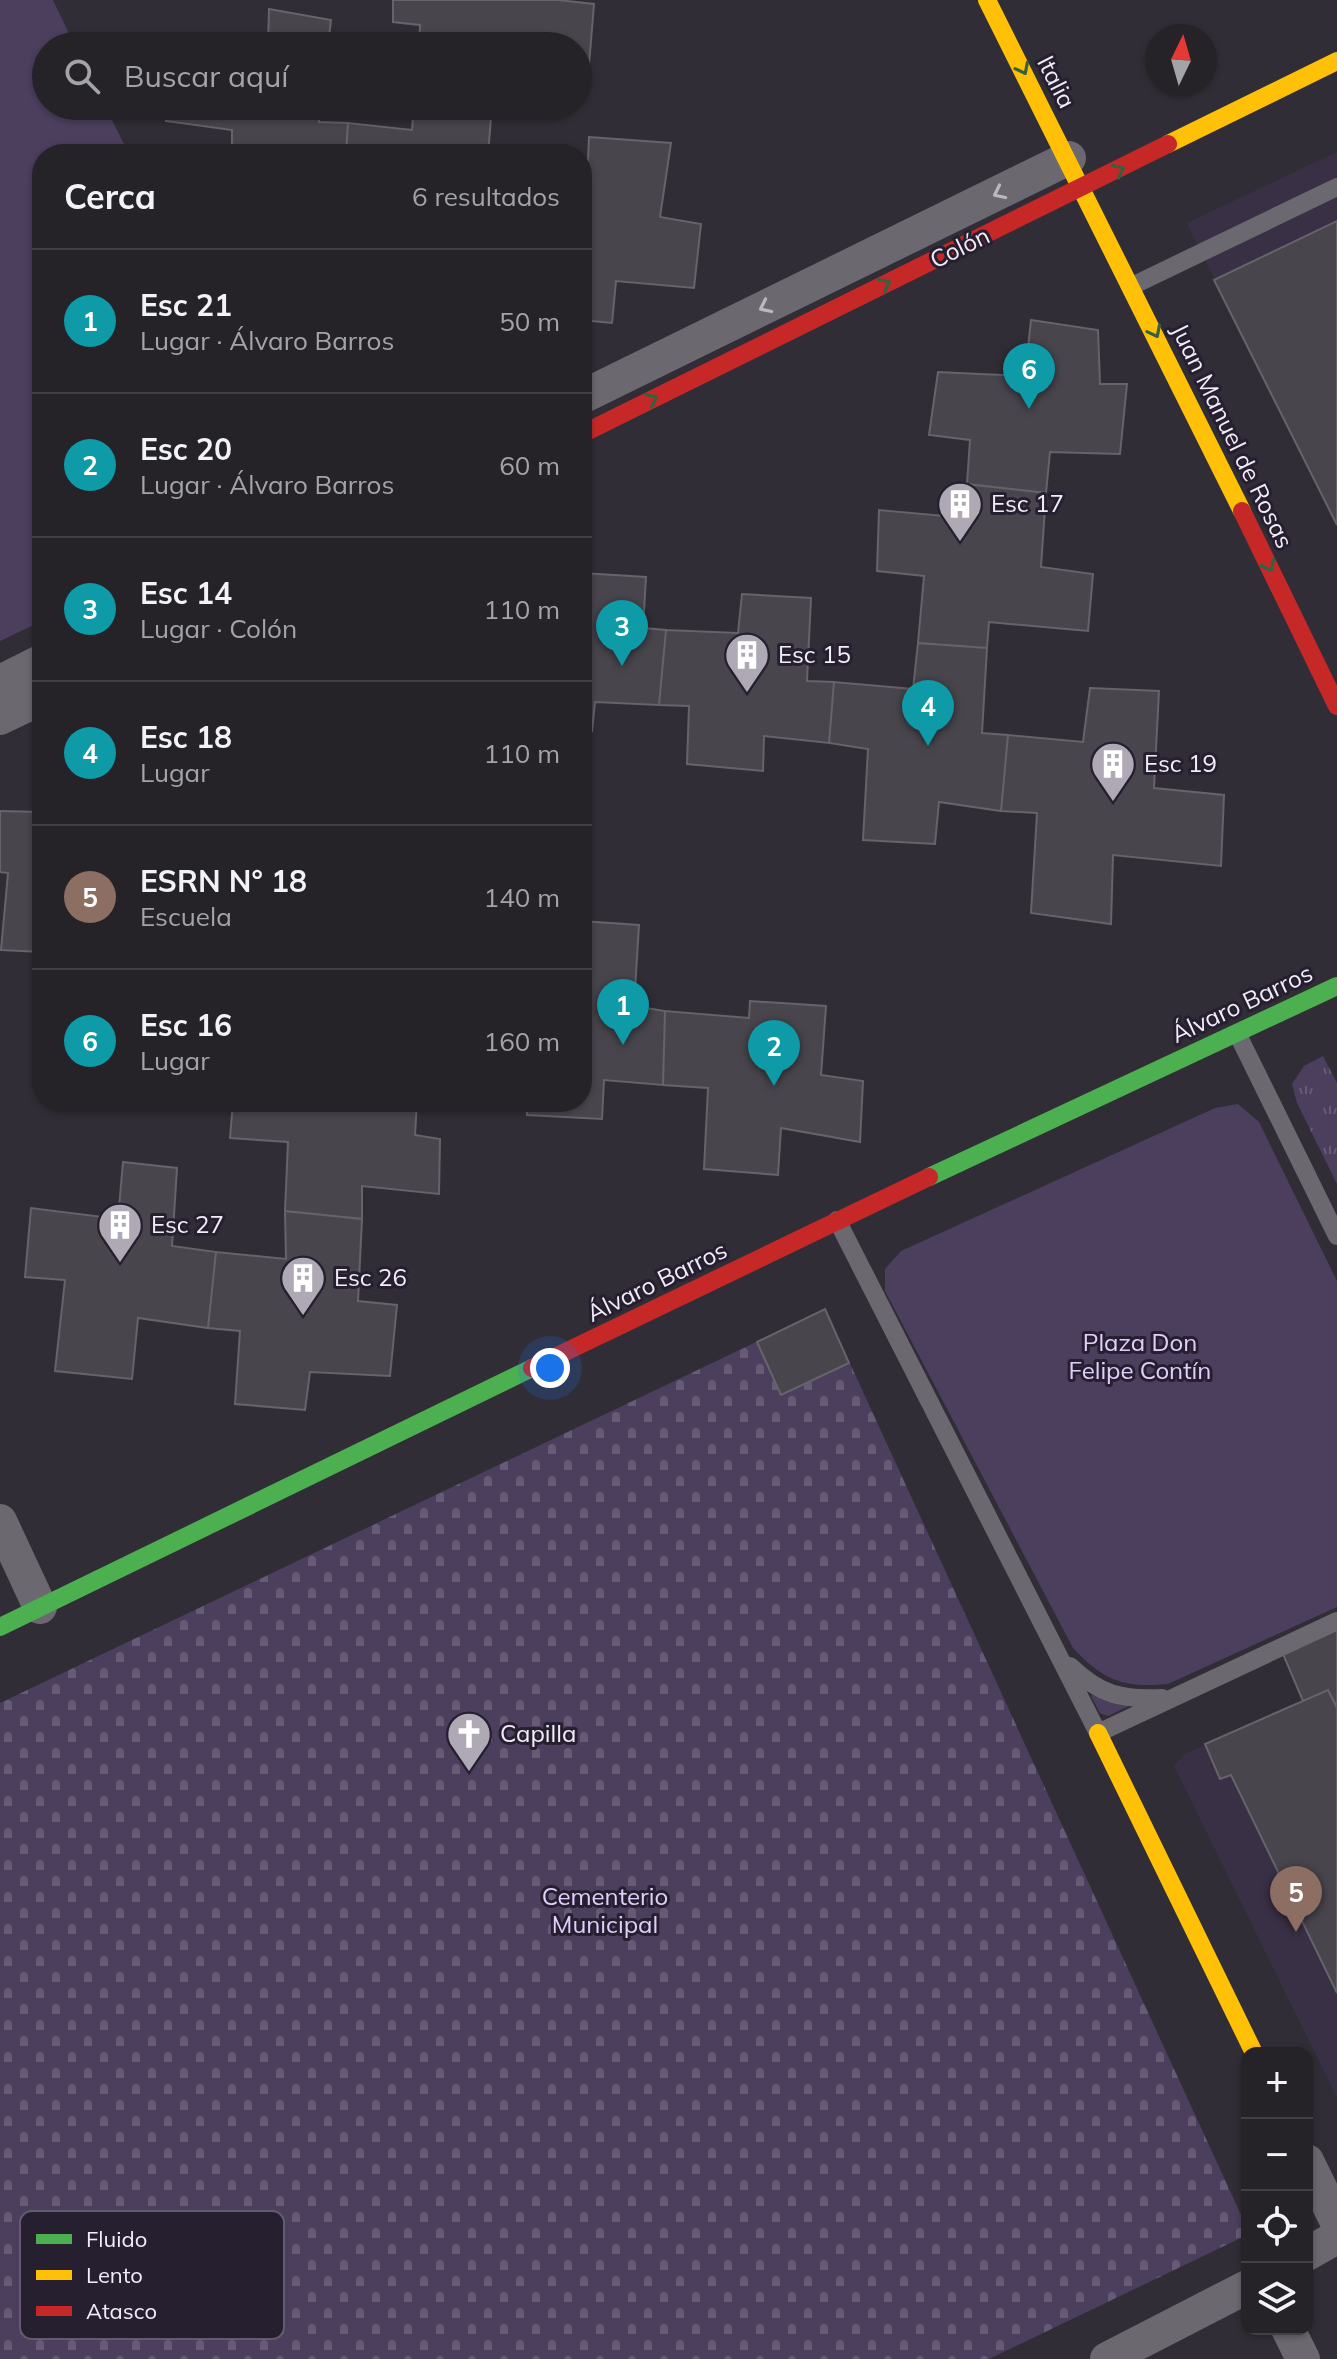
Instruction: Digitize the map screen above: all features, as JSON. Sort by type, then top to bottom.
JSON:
[{"type":"street","name":"Italia","points":[[987,0],[1076,173]]},
{"type":"street","name":"Colón","points":[[592,392],[1076,173],[1337,61]]},
{"type":"street","name":"Colón","points":[[592,424],[1076,173]]},
{"type":"street","name":"Juan Manuel de Rosas","points":[[1076,173],[1337,706]]},
{"type":"street","points":[[0,682],[32,666]]},
{"type":"street","points":[[0,718],[32,703]]},
{"type":"street","name":"Álvaro Barros","points":[[0,1627],[837,1220],[1337,986]]},
{"type":"street","points":[[0,1521],[40,1607]]},
{"type":"street","points":[[1098,1733],[1251,2047]]},
{"type":"street","points":[[1313,2173],[1337,2222]]},
{"type":"street","points":[[1313,2251],[1337,2237]]},
{"type":"street","points":[[1107,2359],[1241,2290]]},
{"type":"street","points":[[1291,2335],[1303,2359]]},
{"type":"lane","points":[[1132,286],[1337,187]]},
{"type":"lane","points":[[1237,1033],[1337,1236]]},
{"type":"lane","points":[[837,1220],[1098,1733],[1337,1621]]},
{"type":"lane","points":[[1059,1656],[1088,1684],[1112,1695],[1136,1700],[1172,1698]]},
{"type":"shaded area","points":[[1337,152],[1337,525],[1187,223]]},
{"type":"shaded area","points":[[1328,1690],[1337,1707],[1337,2098],[1174,1766],[1185,1754]]},
{"type":"green space","points":[[0,0],[53,0],[68,32],[32,32],[32,120],[112,120],[124,144],[32,144],[32,626],[0,641]]},
{"type":"green space","points":[[1323,1056],[1337,1083],[1337,1184],[1297,1103],[1292,1084],[1304,1066]]},
{"type":"green space","name":"Plaza Don Felipe Contín","points":[[1238,1104],[1259,1122],[1337,1281],[1337,1607],[1168,1684],[1126,1683],[1105,1675],[1073,1648],[885,1291],[885,1269],[901,1251],[1215,1108]]},
{"type":"green space","name":"Cementerio Municipal","points":[[825,1309],[1241,2215],[1241,2238],[989,2359],[0,2359],[0,1703]]},
{"type":"green space","points":[[1092,1694],[1129,1706],[1108,1716],[1100,1713]]},
{"type":"building","points":[[393,0],[558,0],[594,4],[592,32],[420,32],[420,25],[393,22]]},
{"type":"building","points":[[269,9],[331,20],[330,32],[268,32]]},
{"type":"building","points":[[319,120],[348,123],[347,144],[232,144],[232,130],[166,121]]},
{"type":"building","points":[[413,120],[491,120],[489,144],[347,144],[348,123],[412,130]]},
{"type":"building","points":[[589,137],[671,143],[660,217],[701,224],[694,288],[616,281],[612,323],[592,321],[592,144],[589,144]]},
{"type":"building","points":[[1337,221],[1337,525],[1214,280]]},
{"type":"building","points":[[1031,320],[1098,330],[1100,384],[1127,384],[1120,454],[1050,452],[1046,493],[967,484],[970,440],[929,435],[938,372],[1025,376]]},
{"type":"building","name":"Esc 17","points":[[967,484],[1046,493],[1041,567],[1093,574],[1088,631],[989,622],[987,648],[918,643],[924,576],[877,571],[879,510],[966,518]]},
{"type":"building","points":[[592,574],[646,577],[643,628],[666,630],[659,705],[595,702],[592,731]]},
{"type":"building","name":"Esc 15","points":[[742,594],[811,598],[807,681],[834,682],[829,743],[764,736],[763,771],[687,764],[689,706],[659,705],[666,630],[738,633]]},
{"type":"building","points":[[918,643],[987,648],[982,733],[1008,735],[1001,811],[939,802],[935,844],[863,840],[868,749],[829,743],[834,682],[913,689]]},
{"type":"building","name":"Esc 19","points":[[1090,688],[1159,691],[1154,788],[1224,795],[1221,866],[1113,855],[1111,924],[1031,913],[1037,813],[1001,811],[1008,735],[1083,742]]},
{"type":"building","points":[[0,811],[32,812],[32,952],[1,950],[8,873],[0,872]]},
{"type":"building","points":[[592,922],[639,925],[634,1006],[665,1011],[663,1085],[604,1080],[602,1119],[527,1115],[527,1112],[592,1112]]},
{"type":"building","points":[[750,1001],[826,1006],[821,1075],[863,1081],[860,1142],[781,1128],[778,1175],[704,1169],[708,1088],[663,1085],[665,1011],[749,1018]]},
{"type":"building","points":[[232,1112],[416,1112],[415,1135],[440,1139],[439,1194],[362,1186],[362,1219],[285,1211],[288,1142],[230,1138]]},
{"type":"building","name":"Esc 27","points":[[123,1162],[177,1168],[172,1246],[216,1252],[208,1328],[138,1318],[132,1379],[55,1371],[65,1280],[25,1277],[31,1208],[118,1219]]},
{"type":"building","name":"Esc 26","points":[[285,1211],[362,1219],[358,1301],[397,1305],[390,1376],[310,1372],[305,1410],[235,1404],[240,1331],[208,1328],[216,1252],[286,1259]]},
{"type":"building","points":[[825,1309],[849,1363],[781,1395],[757,1342]]},
{"type":"building","points":[[1337,1630],[1337,1707],[1328,1690],[1303,1701],[1283,1654]]},
{"type":"building","points":[[1328,1690],[1337,1708],[1337,1993],[1231,1775],[1220,1779],[1205,1744]]},
{"type":"traffic: fast","points":[[929,1177],[1337,986]]},
{"type":"traffic: fast","points":[[0,1627],[532,1368]]},
{"type":"traffic: slow","points":[[987,0],[1242,511]]},
{"type":"traffic: slow","points":[[1168,144],[1337,61]]},
{"type":"traffic: slow","points":[[1098,1733],[1251,2047]]},
{"type":"traffic: jam","points":[[592,429],[1168,144]]},
{"type":"traffic: jam","points":[[1242,511],[1337,706]]},
{"type":"traffic: jam","points":[[532,1368],[929,1177]]},
{"type":"place","name":"Esc 16","points":[[1029,409]]},
{"type":"place","name":"Esc 17","points":[[960,543]]},
{"type":"place","name":"Esc 14","points":[[622,666]]},
{"type":"place","name":"Esc 15","points":[[747,694]]},
{"type":"place","name":"Esc 18","points":[[928,746]]},
{"type":"place","name":"Esc 19","points":[[1113,803]]},
{"type":"place","name":"Esc 21","points":[[623,1045]]},
{"type":"place","name":"Esc 20","points":[[774,1086]]},
{"type":"place","name":"Esc 27","points":[[120,1264]]},
{"type":"place","name":"Esc 26","points":[[303,1317]]},
{"type":"place","name":"Capilla","points":[[469,1773]]},
{"type":"place","name":"ESRN N° 18","points":[[1296,1932]]}]
